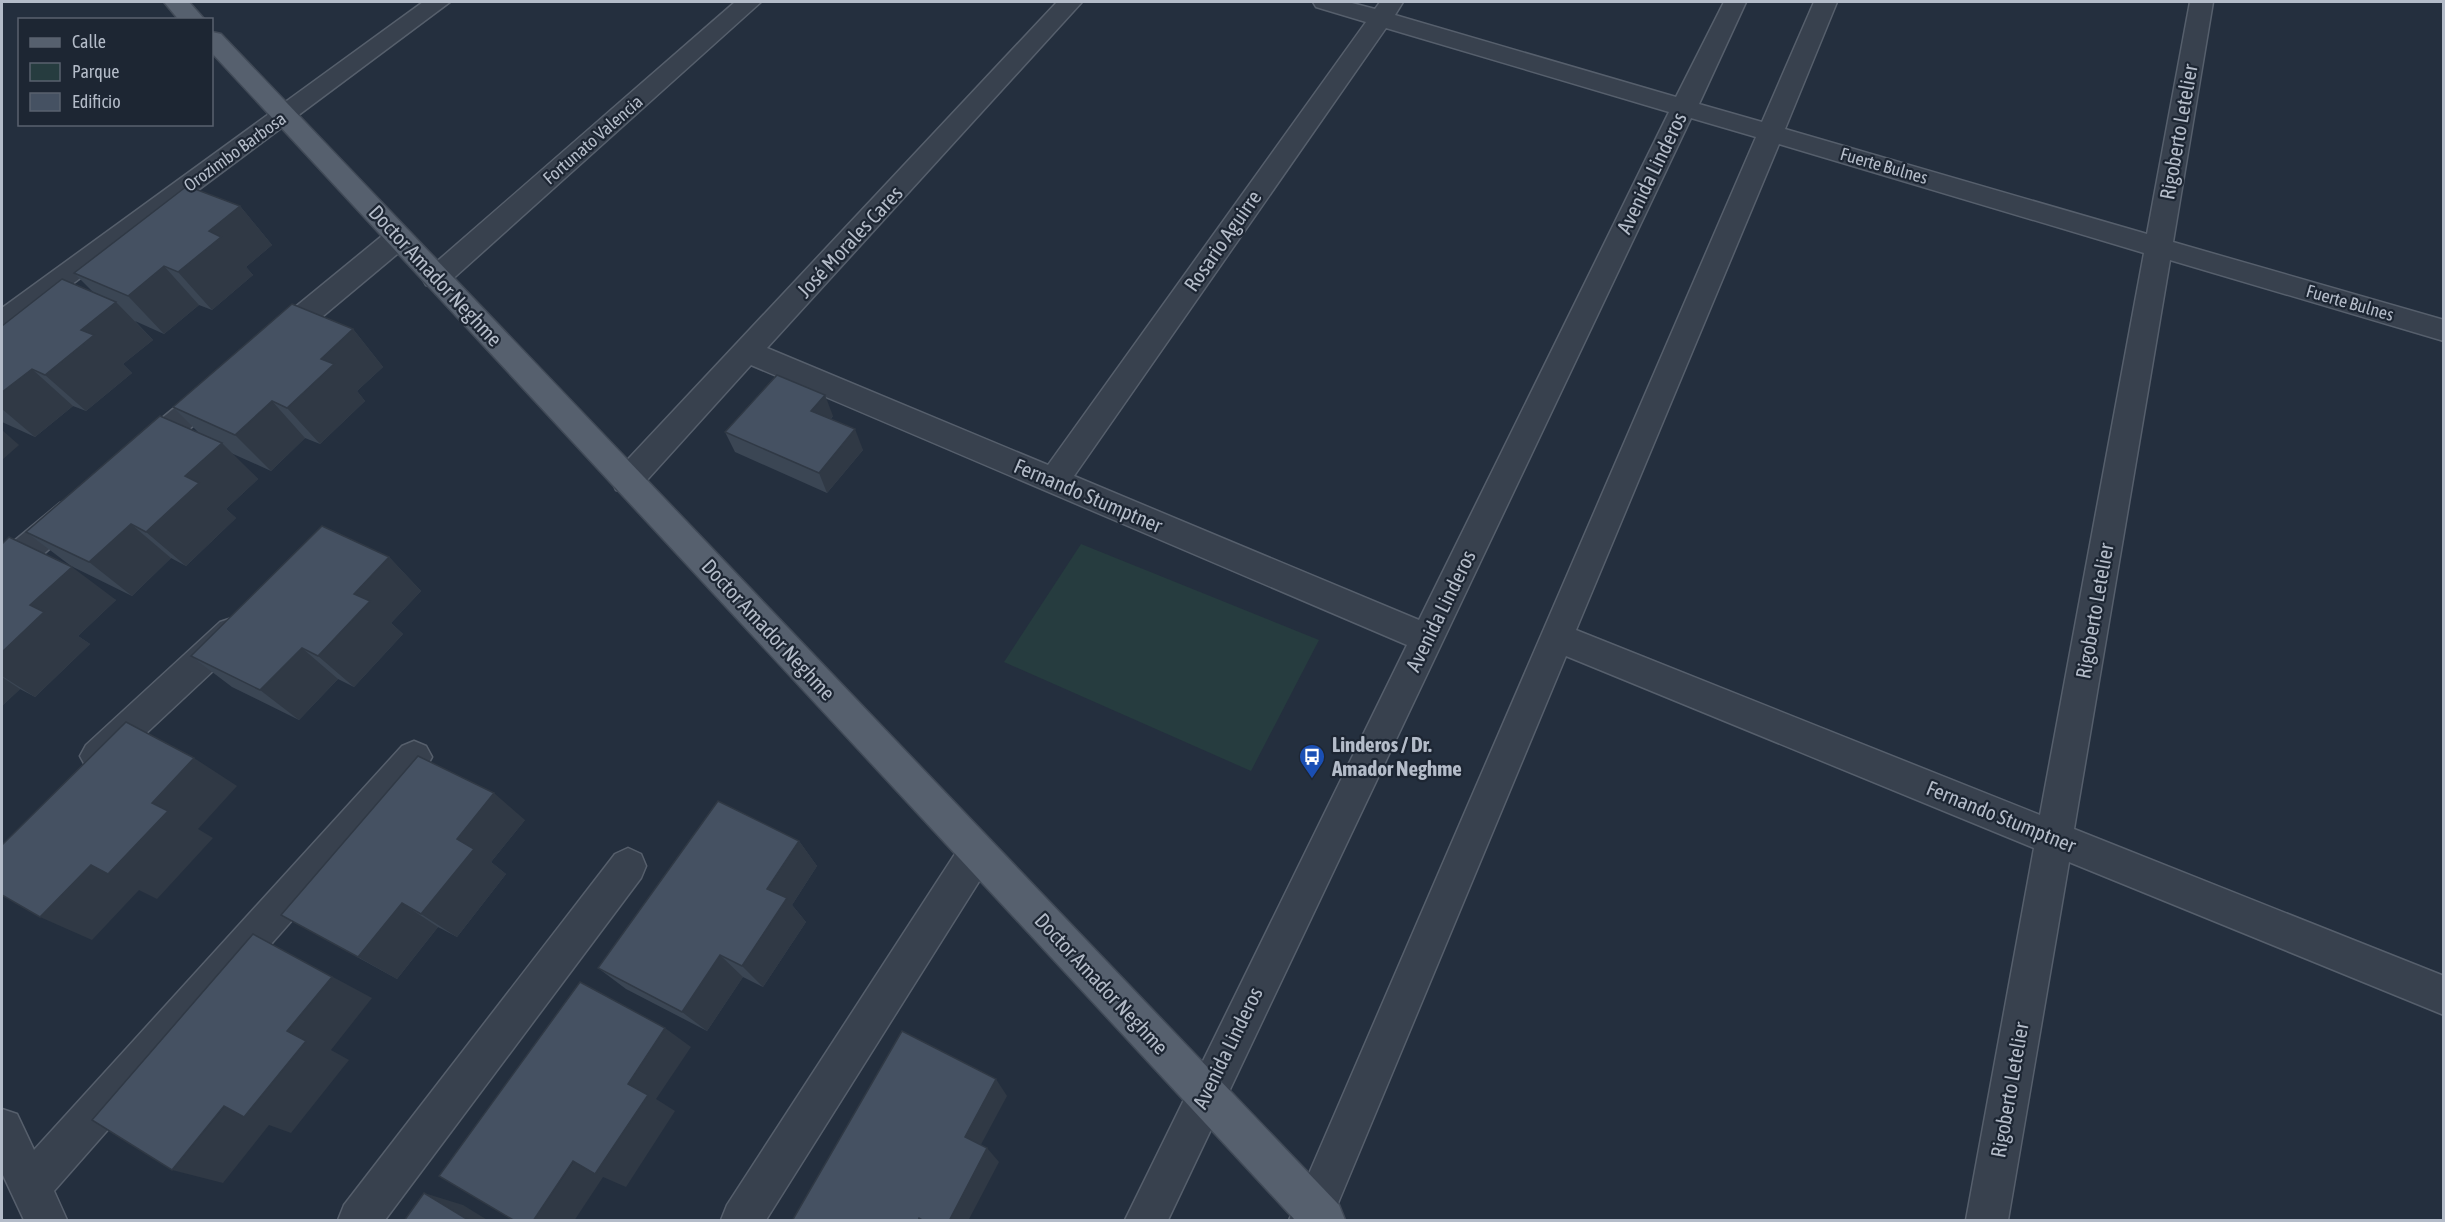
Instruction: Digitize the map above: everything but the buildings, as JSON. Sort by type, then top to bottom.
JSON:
[{"type":"main road","points":[[176,2],[191,18]]},
{"type":"main road","name":"Doctor Amador Neghme","points":[[213,40],[1205,1094],[1316,1217]]},
{"type":"street","name":"Orozimbo Barbosa","points":[[2,322],[438,2]]},
{"type":"street","name":"Fortunato Valencia","points":[[436,278],[749,2]]},
{"type":"street","name":"José Morales Cares","points":[[627,481],[1070,2]]},
{"type":"street","name":"Fuerte Bulnes","points":[[1324,2],[1386,10],[1684,107],[2444,331]]},
{"type":"street","name":"Avenida Linderos","points":[[1146,1221],[1205,1094],[1428,639],[1735,2]]},
{"type":"street","points":[[1316,1217],[1826,2]]},
{"type":"street","name":"Rigoberto Letelier","points":[[1987,1221],[2202,2]]},
{"type":"street","name":"Rosario Aguirre","points":[[1054,481],[1386,10]]},
{"type":"street","points":[[121,470],[398,238]]},
{"type":"street","name":"Fernando Stumptner","points":[[748,352],[1428,639]]},
{"type":"street","points":[[2,570],[93,493]]},
{"type":"street","points":[[79,775],[242,622]]},
{"type":"street","name":"Fernando Stumptner","points":[[1558,638],[2444,996]]},
{"type":"street","points":[[2,1132],[38,1203],[414,757]]},
{"type":"street","points":[[742,1221],[977,852]]},
{"type":"street","points":[[359,1221],[628,866]]},
{"type":"green space","points":[[1081,544],[1319,640],[1251,771],[1004,662]]},
{"type":"place","name":"Linderos / Dr. Amador Neghme","points":[[1312,780]]}]
